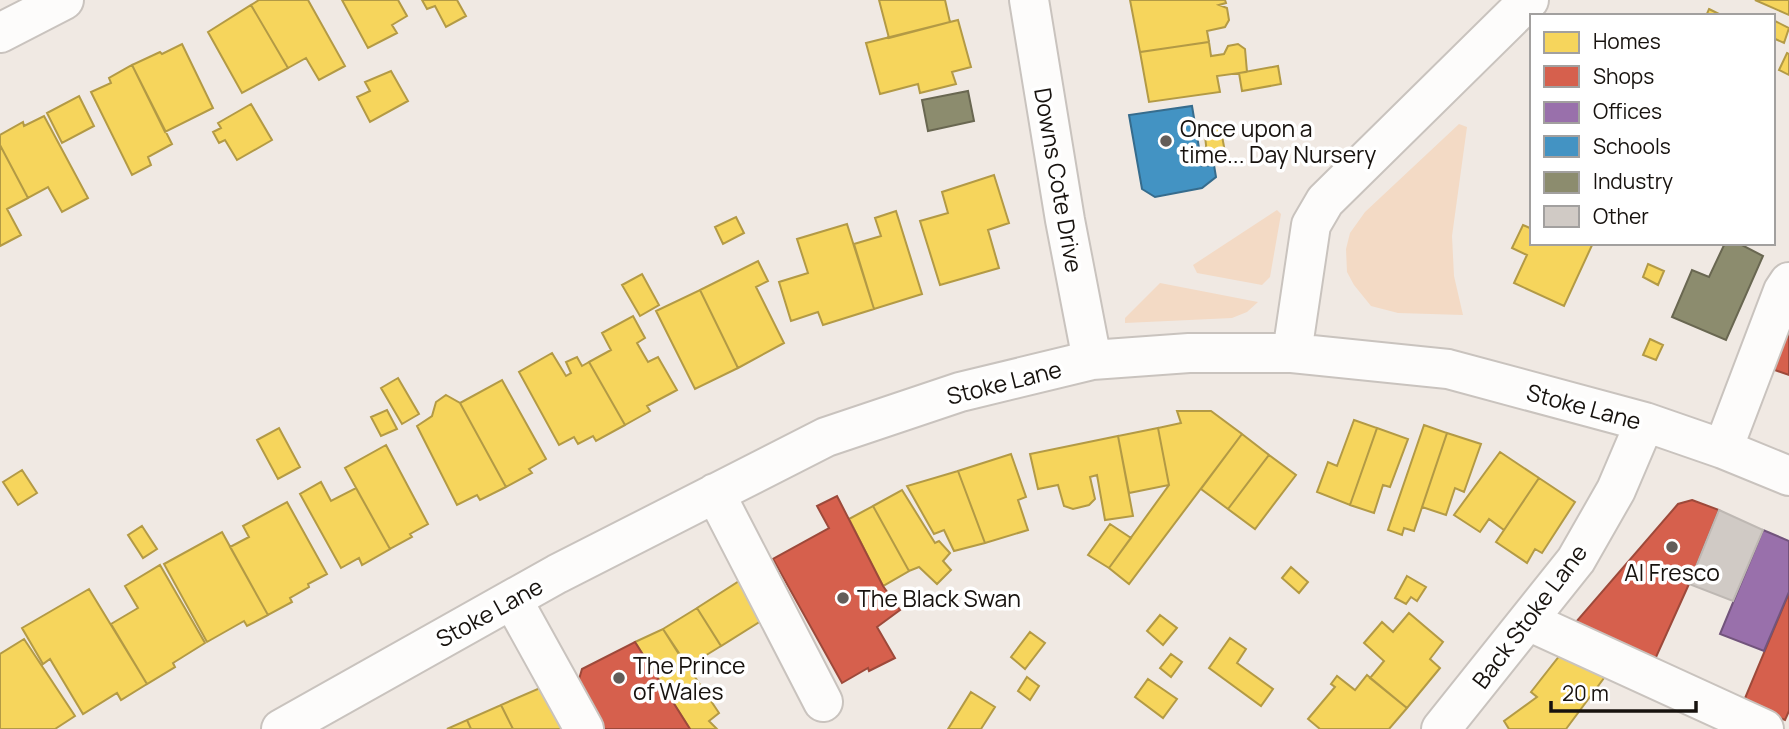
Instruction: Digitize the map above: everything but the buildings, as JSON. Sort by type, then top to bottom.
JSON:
[{"type":"street","points":[[0,33],[64,0]]},
{"type":"street","name":"Downs Cote Drive","points":[[1029,0],[1065,220],[1092,360]]},
{"type":"street","points":[[1292,353],[1311,225],[1325,201],[1529,0]]},
{"type":"street","points":[[1723,449],[1783,291],[1789,282]]},
{"type":"street","name":"Stoke Lane","points":[[281,729],[512,599],[826,437],[960,392],[1092,360],[1189,352],[1292,353],[1448,369],[1645,422],[1723,449],[1789,476]]},
{"type":"street","name":"Back Stoke Lane","points":[[1441,729],[1576,560],[1616,490],[1645,422]]},
{"type":"street","points":[[715,493],[823,702]]},
{"type":"street","points":[[512,599],[584,729]]},
{"type":"street","points":[[1528,621],[1764,729]]},
{"type":"shaded area","points":[[1459,124],[1467,127],[1452,236],[1454,276],[1463,315],[1398,313],[1371,306],[1347,272],[1346,249],[1350,233],[1365,212]]},
{"type":"shaded area","points":[[1277,210],[1281,214],[1270,277],[1262,285],[1197,273],[1193,265]]},
{"type":"shaded area","points":[[1160,283],[1258,302],[1247,312],[1232,318],[1125,323],[1125,318]]},
{"type":"place","name":"Once upon a time... Day Nursery","points":[[1166,141]]},
{"type":"place","name":"Al Fresco","points":[[1672,547]]},
{"type":"place","name":"The Black Swan","points":[[843,598]]},
{"type":"place","name":"The Prince of Wales","points":[[619,678]]}]
